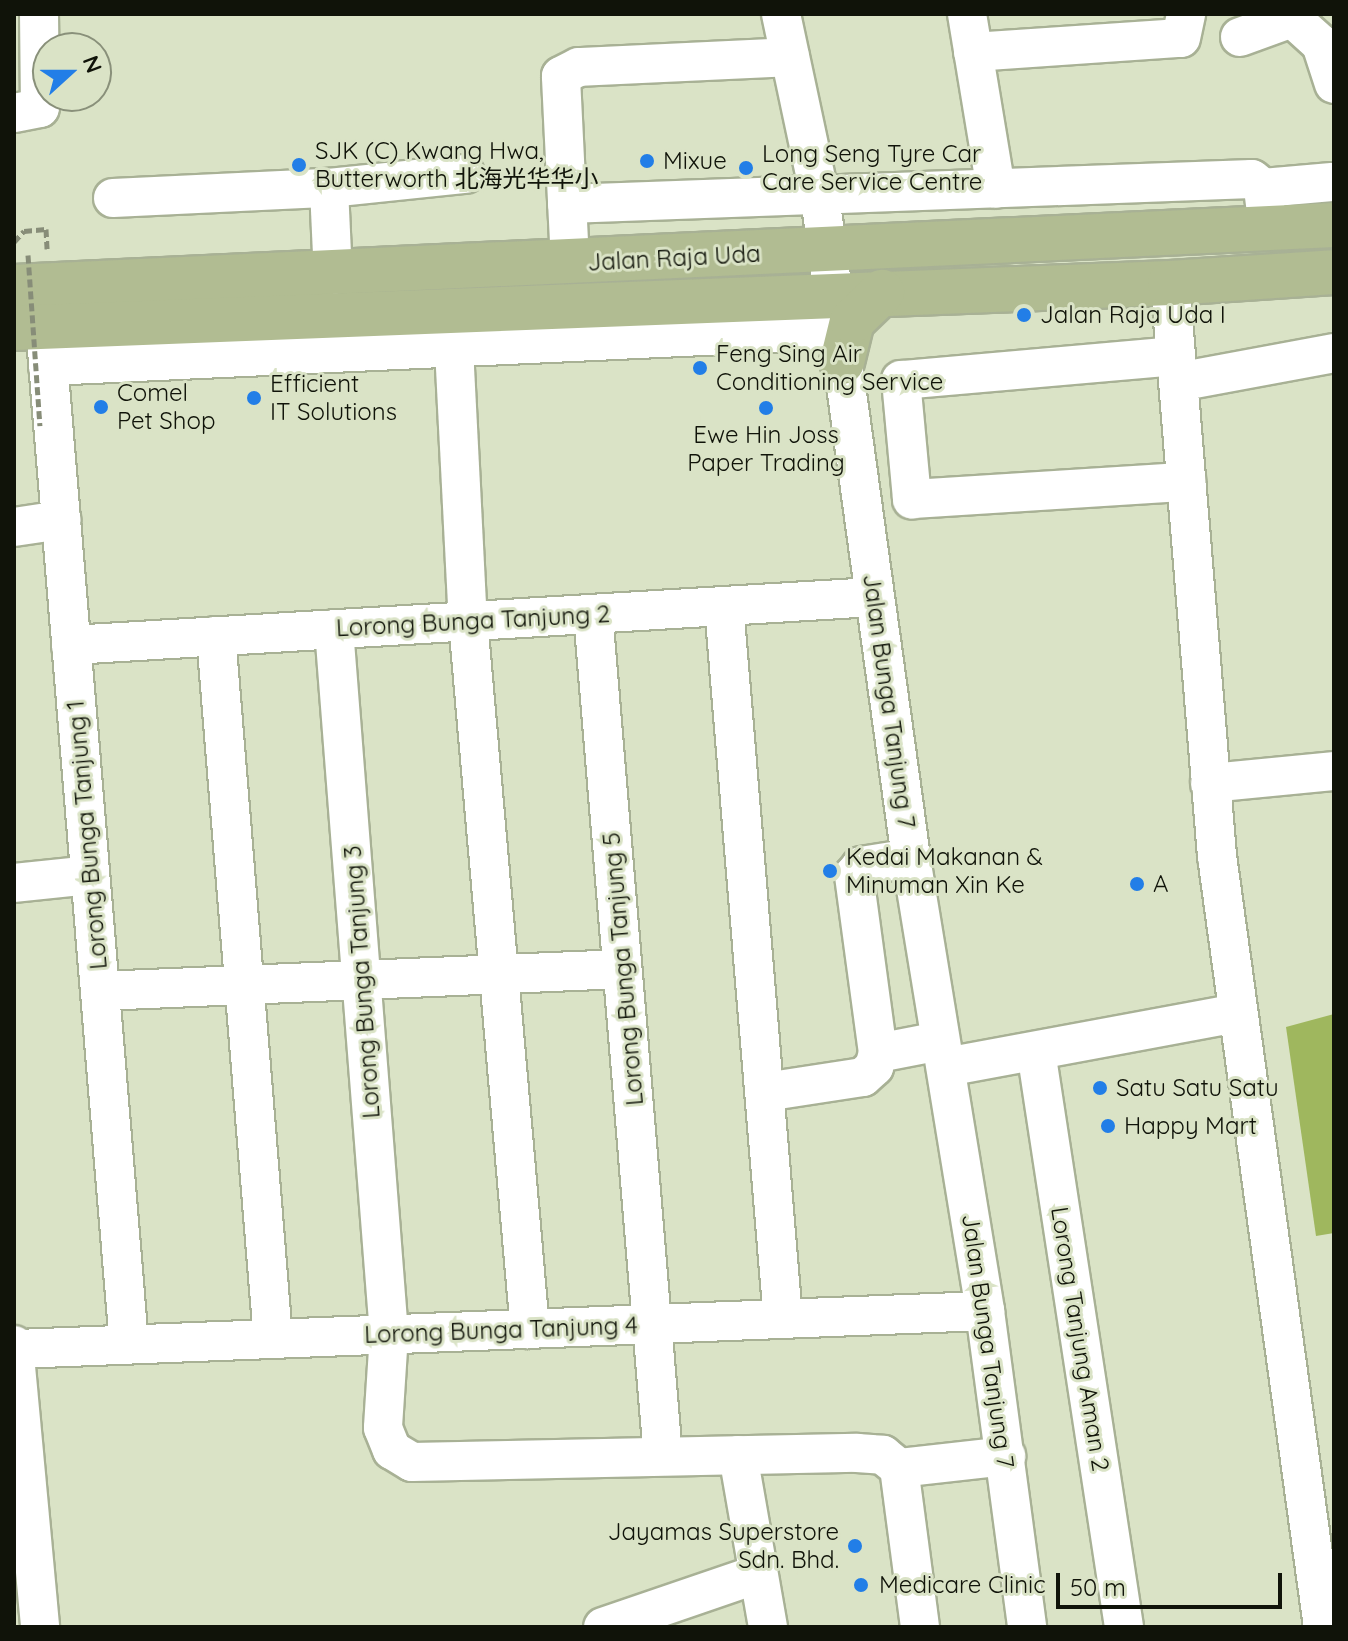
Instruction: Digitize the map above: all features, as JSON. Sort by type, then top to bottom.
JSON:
[{"type":"main road","name":"Jalan Raja Uda","points":[[36,340],[740,276],[828,251],[1261,198],[1334,225]]},
{"type":"main road","name":"Jalan Raja Uda","points":[[21,271],[333,275],[570,262],[740,276],[837,328],[882,292],[1334,281]]},
{"type":"main road","points":[[837,328],[847,331],[852,321],[882,292]]},
{"type":"street","points":[[14,113],[40,108],[39,14]]},
{"type":"street","name":"Jalan Bunga Tanjung 7","points":[[781,14],[820,197],[911,858],[985,1311],[1027,1627]]},
{"type":"street","points":[[967,14],[996,189]]},
{"type":"street","points":[[973,52],[1181,38],[1186,14]]},
{"type":"street","points":[[1240,37],[1292,18],[1321,44],[1334,84]]},
{"type":"street","points":[[570,262],[561,76],[579,67],[790,57]]},
{"type":"street","points":[[113,198],[329,188],[465,174]]},
{"type":"street","points":[[1261,198],[1333,180],[1334,225]]},
{"type":"street","points":[[329,188],[333,275]]},
{"type":"street","name":"Jalan Raja Uda","points":[[567,204],[996,189],[1261,198]]},
{"type":"street","points":[[1170,283],[1210,783],[1238,1013],[1323,1627]]},
{"type":"street","points":[[36,340],[454,348],[837,328]]},
{"type":"street","name":"Lorong Bunga Tanjung 1","points":[[36,340],[61,520],[129,1344]]},
{"type":"street","points":[[454,348],[468,621],[530,1329]]},
{"type":"street","points":[[1186,482],[912,499],[901,380],[1177,369],[1334,353]]},
{"type":"street","points":[[14,527],[61,520]]},
{"type":"street","name":"Lorong Bunga Tanjung 2","points":[[71,645],[874,597]]},
{"type":"street","points":[[724,606],[783,1319]]},
{"type":"street","name":"Lorong Bunga Tanjung 5","points":[[593,614],[663,1456]]},
{"type":"street","name":"Lorong Bunga Tanjung 3","points":[[334,629],[389,1334],[383,1428],[392,1450],[412,1462],[857,1453],[883,1455],[899,1468]]},
{"type":"street","points":[[216,636],[273,1339]]},
{"type":"street","points":[[1210,783],[1334,771]]},
{"type":"street","points":[[765,1092],[863,1077],[874,1067],[878,1053],[854,875],[861,866],[911,858]]},
{"type":"street","points":[[14,883],[90,875]]},
{"type":"street","points":[[100,991],[623,969]]},
{"type":"street","points":[[878,1053],[1036,1051],[1238,1013]]},
{"type":"street","name":"Lorong Tanjung Aman 2","points":[[1036,1051],[1124,1627]]},
{"type":"street","name":"Lorong Bunga Tanjung 4","points":[[15,1347],[985,1311]]},
{"type":"street","points":[[15,1347],[40,1627]]},
{"type":"street","points":[[738,1455],[768,1627]]},
{"type":"street","points":[[920,1627],[899,1468],[1006,1456]]},
{"type":"street","points":[[603,1627],[758,1574]]},
{"type":"path","points":[[14,242],[24,231],[46,229]]},
{"type":"path","points":[[21,271],[40,426]]},
{"type":"green space","points":[[1334,1014],[1334,1233],[1316,1236],[1286,1027]]},
{"type":"place","name":"Mixue","points":[[647,161]]},
{"type":"place","name":"SJK (C) Kwang Hwa, Butterworth 北海光华华小","points":[[299,165]]},
{"type":"place","name":"Long Seng Tyre Car Care Service Centre","points":[[746,168]]},
{"type":"place","name":"Jalan Raja Uda I","points":[[1024,315]]},
{"type":"place","name":"Feng Sing Air Conditioning Service","points":[[700,368]]},
{"type":"place","name":"Efficient IT Solutions","points":[[254,398]]},
{"type":"place","name":"Comel Pet Shop","points":[[101,407]]},
{"type":"place","name":"Ewe Hin Joss Paper Trading","points":[[766,408]]},
{"type":"place","name":"Kedai Makanan & Minuman Xin Ke","points":[[830,871]]},
{"type":"place","name":"A","points":[[1137,884]]},
{"type":"place","name":"Satu Satu Satu","points":[[1100,1088]]},
{"type":"place","name":"Happy Mart","points":[[1108,1126]]},
{"type":"place","name":"Jayamas Superstore Sdn. Bhd.","points":[[855,1546]]},
{"type":"place","name":"Medicare Clinic","points":[[861,1585]]}]
